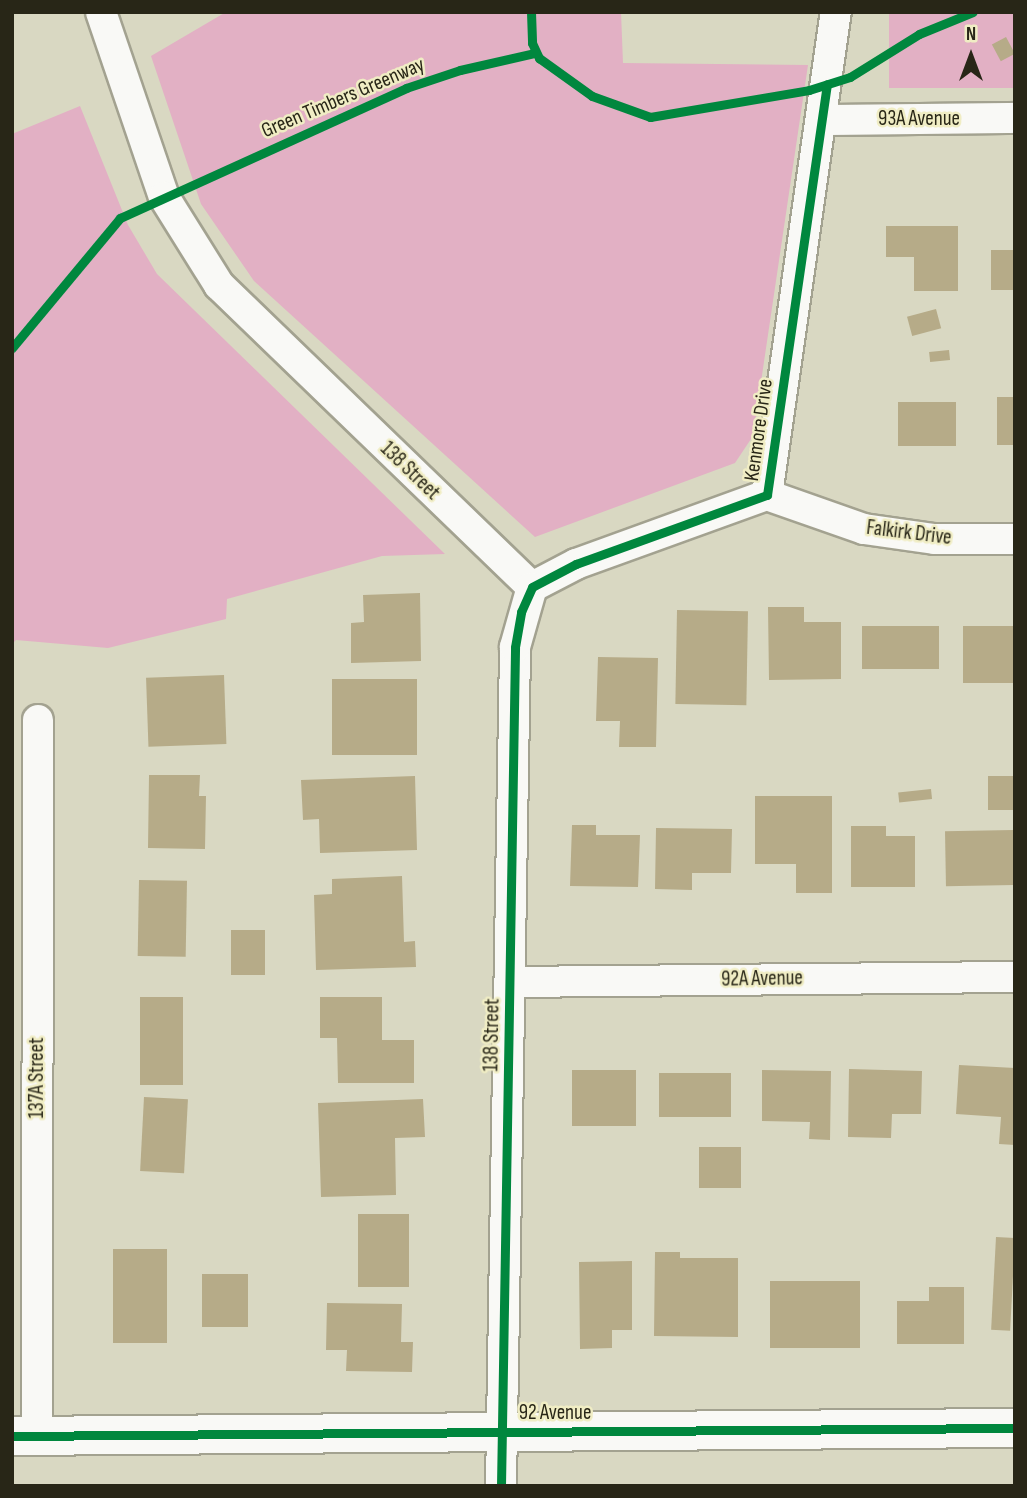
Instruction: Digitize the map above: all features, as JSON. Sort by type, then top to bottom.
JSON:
[{"type":"main road","name":"92 Avenue","points":[[24,1436],[1015,1428]]},
{"type":"street","name":"138 Street","points":[[101,12],[164,197],[219,285],[532,587],[521,612],[515,647],[501,1486]]},
{"type":"street","name":"Kenmore Drive","points":[[532,587],[576,564],[767,495],[836,12]]},
{"type":"street","name":"93A Avenue","points":[[822,120],[1015,118]]},
{"type":"street","name":"Falkirk Drive","points":[[767,495],[864,529],[934,539],[1015,539]]},
{"type":"street","name":"137A Street","points":[[24,1436],[38,720]]},
{"type":"street","name":"92A Avenue","points":[[510,982],[1015,977]]},
{"type":"shaded area","points":[[226,12],[621,12],[623,63],[808,65],[753,436],[735,463],[535,537],[254,281],[201,204],[151,56]]},
{"type":"shaded area","points":[[889,12],[1015,12],[1015,88],[889,88]]},
{"type":"shaded area","points":[[80,106],[128,225],[157,274],[445,554],[382,556],[227,599],[226,619],[108,648],[16,640],[12,644],[12,134]]},
{"type":"building","points":[[1006,37],[1015,54],[1001,61],[992,45]]},
{"type":"building","points":[[886,226],[958,226],[958,291],[914,291],[914,257],[886,257]]},
{"type":"building","points":[[991,250],[1015,250],[1015,290],[991,290]]},
{"type":"building","points":[[936,309],[941,328],[912,336],[907,317]]},
{"type":"building","points":[[949,350],[950,360],[930,362],[929,352]]},
{"type":"building","points":[[997,397],[1015,397],[1015,445],[997,445]]},
{"type":"building","points":[[898,402],[956,402],[956,446],[898,446]]},
{"type":"building","points":[[420,593],[421,661],[351,663],[351,623],[364,622],[363,595]]},
{"type":"building","points":[[768,607],[804,607],[804,622],[841,622],[841,679],[769,680]]},
{"type":"building","points":[[677,610],[748,611],[746,705],[675,704]]},
{"type":"building","points":[[862,626],[939,626],[939,669],[862,669]]},
{"type":"building","points":[[963,626],[1015,626],[1015,683],[963,683]]},
{"type":"building","points":[[598,657],[658,658],[656,747],[619,747],[620,721],[596,721]]},
{"type":"building","points":[[224,675],[226,744],[148,747],[146,678]]},
{"type":"building","points":[[332,679],[417,679],[417,755],[332,755]]},
{"type":"building","points":[[149,775],[200,775],[199,796],[206,796],[205,849],[148,848]]},
{"type":"building","points":[[415,776],[417,850],[320,853],[319,819],[303,820],[301,780]]},
{"type":"building","points":[[988,776],[1015,776],[1015,810],[988,810]]},
{"type":"building","points":[[931,789],[932,799],[899,802],[898,792]]},
{"type":"building","points":[[755,796],[832,796],[832,893],[796,893],[796,864],[755,864]]},
{"type":"building","points":[[572,825],[596,825],[596,835],[640,835],[638,887],[570,886]]},
{"type":"building","points":[[851,826],[886,826],[886,836],[915,836],[915,887],[851,887]]},
{"type":"building","points":[[656,828],[732,829],[731,873],[692,873],[692,890],[655,889]]},
{"type":"building","points":[[1013,830],[1014,885],[946,886],[945,831]]},
{"type":"building","points":[[402,876],[404,942],[415,941],[416,967],[316,970],[314,895],[332,894],[332,879]]},
{"type":"building","points":[[139,880],[187,881],[186,957],[138,956]]},
{"type":"building","points":[[231,930],[265,930],[265,975],[231,975]]},
{"type":"building","points":[[140,997],[183,997],[183,1085],[140,1085]]},
{"type":"building","points":[[320,997],[382,997],[382,1040],[414,1040],[414,1083],[338,1083],[337,1038],[320,1038]]},
{"type":"building","points":[[959,1065],[1015,1068],[1015,1145],[999,1144],[1001,1117],[956,1114]]},
{"type":"building","points":[[849,1069],[922,1071],[921,1114],[892,1114],[891,1138],[848,1137]]},
{"type":"building","points":[[572,1070],[636,1070],[636,1126],[572,1126]]},
{"type":"building","points":[[762,1070],[831,1071],[830,1140],[809,1139],[810,1122],[762,1121]]},
{"type":"building","points":[[659,1073],[731,1073],[731,1117],[659,1117]]},
{"type":"building","points":[[144,1097],[188,1099],[184,1173],[140,1171]]},
{"type":"building","points":[[423,1099],[425,1137],[395,1138],[396,1195],[321,1197],[318,1103]]},
{"type":"building","points":[[699,1147],[741,1147],[741,1188],[699,1188]]},
{"type":"building","points":[[358,1214],[409,1214],[409,1287],[358,1287]]},
{"type":"building","points":[[996,1237],[1015,1238],[1010,1331],[991,1330]]},
{"type":"building","points":[[113,1249],[167,1249],[167,1343],[113,1343]]},
{"type":"building","points":[[655,1252],[680,1252],[680,1258],[738,1258],[738,1337],[654,1336]]},
{"type":"building","points":[[632,1261],[632,1330],[612,1330],[612,1348],[580,1349],[579,1262]]},
{"type":"building","points":[[202,1274],[248,1274],[248,1327],[202,1327]]},
{"type":"building","points":[[770,1281],[860,1281],[860,1348],[770,1348]]},
{"type":"building","points":[[929,1287],[964,1287],[964,1344],[897,1344],[897,1301],[929,1301]]},
{"type":"building","points":[[327,1303],[402,1304],[401,1342],[413,1342],[412,1372],[346,1371],[347,1350],[326,1350]]},
{"type":"cycle path","points":[[531,12],[532,43],[539,58],[592,96],[650,117],[809,90],[850,77],[919,34],[973,12]]},
{"type":"cycle path","name":"Green Timbers Greenway","points":[[12,348],[120,218],[406,88],[460,70],[535,53]]},
{"type":"cycle path","points":[[501,1486],[515,647],[521,612],[532,587],[576,564],[767,495],[827,84]]},
{"type":"cycle path","points":[[12,1436],[1015,1428]]}]
